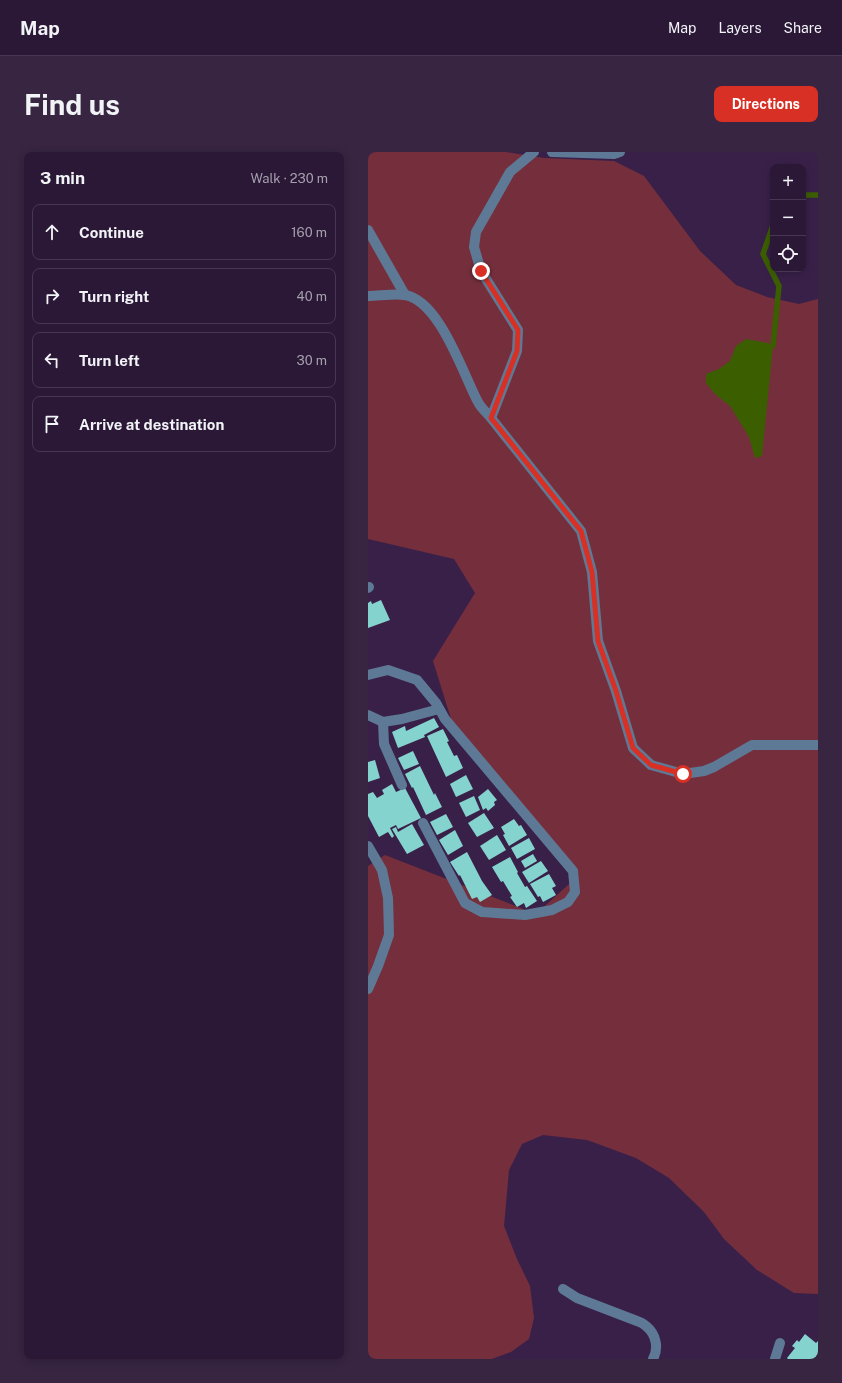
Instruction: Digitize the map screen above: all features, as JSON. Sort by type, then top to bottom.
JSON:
[{"type":"street","points":[[491,418],[517,351],[518,330],[481,271],[474,247],[476,232],[510,172],[534,152]]},
{"type":"street","points":[[552,152],[614,154],[620,152]]},
{"type":"street","points":[[368,230],[405,295]]},
{"type":"street","points":[[368,296],[405,295],[419,302],[436,319],[456,354],[478,403],[581,531],[592,572],[598,641],[616,691],[633,748],[651,765],[683,774],[704,771],[714,767],[752,745],[818,745]]},
{"type":"street","points":[[368,675],[388,670],[417,680],[436,703],[445,719],[573,871],[575,892],[568,902],[552,910],[525,915],[482,912],[465,903],[423,823]]},
{"type":"street","points":[[368,715],[383,722],[402,719],[439,709]]},
{"type":"street","points":[[383,722],[384,744],[402,785]]},
{"type":"street","points":[[368,846],[382,870],[388,898],[389,935],[368,989]]},
{"type":"street","points":[[563,1289],[577,1298],[647,1326],[656,1340],[656,1353],[653,1359]]},
{"type":"street","points":[[775,1359],[780,1343]]},
{"type":"shaded area","points":[[368,152],[506,152],[544,158],[614,161],[644,176],[700,251],[736,285],[767,297],[799,304],[818,299],[818,1294],[794,1293],[757,1270],[724,1239],[704,1212],[669,1178],[636,1158],[587,1140],[543,1135],[522,1144],[509,1170],[504,1226],[530,1286],[534,1318],[529,1339],[511,1352],[492,1359],[368,1359],[368,866],[385,855],[536,914],[578,876],[461,736],[451,719],[433,661],[475,593],[454,559],[368,539]]},
{"type":"shaded area","points":[[746,339],[768,343],[773,346],[762,456],[755,458],[749,437],[730,406],[715,394],[706,383],[706,374],[719,369],[730,361],[736,346]]},
{"type":"building","points":[[381,600],[390,620],[368,628],[368,603],[371,601],[372,604]]},
{"type":"building","points":[[434,718],[439,727],[424,735],[425,737],[398,748],[392,732],[405,726],[406,731]]},
{"type":"building","points":[[443,729],[449,741],[447,742],[454,756],[457,755],[463,768],[446,777],[427,736]]},
{"type":"building","points":[[413,751],[419,764],[404,770],[398,758]]},
{"type":"building","points":[[375,760],[380,778],[368,782],[368,762]]},
{"type":"building","points":[[420,766],[434,795],[435,793],[442,807],[426,815],[405,774]]},
{"type":"building","points":[[466,775],[473,789],[456,797],[450,784]]},
{"type":"building","points":[[392,784],[396,792],[405,788],[421,818],[398,829],[396,825],[390,828],[394,836],[392,838],[388,832],[379,837],[368,816],[368,794],[373,792],[377,798],[384,794],[382,790]]},
{"type":"building","points":[[488,789],[497,800],[494,802],[495,805],[488,811],[486,808],[483,810],[478,797]]},
{"type":"building","points":[[474,796],[480,810],[466,817],[459,803]]},
{"type":"building","points":[[484,813],[494,828],[477,837],[468,823]]},
{"type":"building","points":[[446,814],[453,827],[437,835],[430,822]]},
{"type":"building","points":[[514,819],[519,826],[521,825],[527,835],[509,846],[503,835],[505,834],[501,827]]},
{"type":"building","points":[[412,824],[424,845],[407,854],[392,829],[396,827],[398,832]]},
{"type":"building","points":[[455,830],[463,846],[448,855],[439,840]]},
{"type":"building","points":[[497,835],[506,850],[489,860],[480,846]]},
{"type":"building","points":[[529,838],[535,849],[517,859],[511,848]]},
{"type":"building","points":[[467,852],[482,881],[492,895],[480,902],[477,897],[472,899],[460,875],[459,876],[450,862]]},
{"type":"building","points":[[533,854],[537,861],[525,868],[521,861]]},
{"type":"building","points":[[510,857],[525,887],[527,886],[537,901],[526,908],[524,903],[517,907],[510,897],[512,896],[503,881],[501,882],[492,867]]},
{"type":"building","points":[[541,861],[548,871],[529,883],[522,872]]},
{"type":"building","points":[[549,874],[556,886],[552,888],[556,895],[543,902],[530,884]]},
{"type":"building","points":[[805,1334],[816,1343],[818,1341],[818,1359],[788,1359],[787,1358],[795,1348],[792,1346],[797,1340],[799,1342]]},
{"type":"waterway","points":[[806,195],[818,195]]},
{"type":"waterway","points":[[770,234],[763,254],[779,286],[773,346]]},
{"type":"route","points":[[481,271],[518,330],[517,351],[491,418],[581,531],[592,572],[598,641],[616,691],[633,748],[651,765],[683,774]]}]
